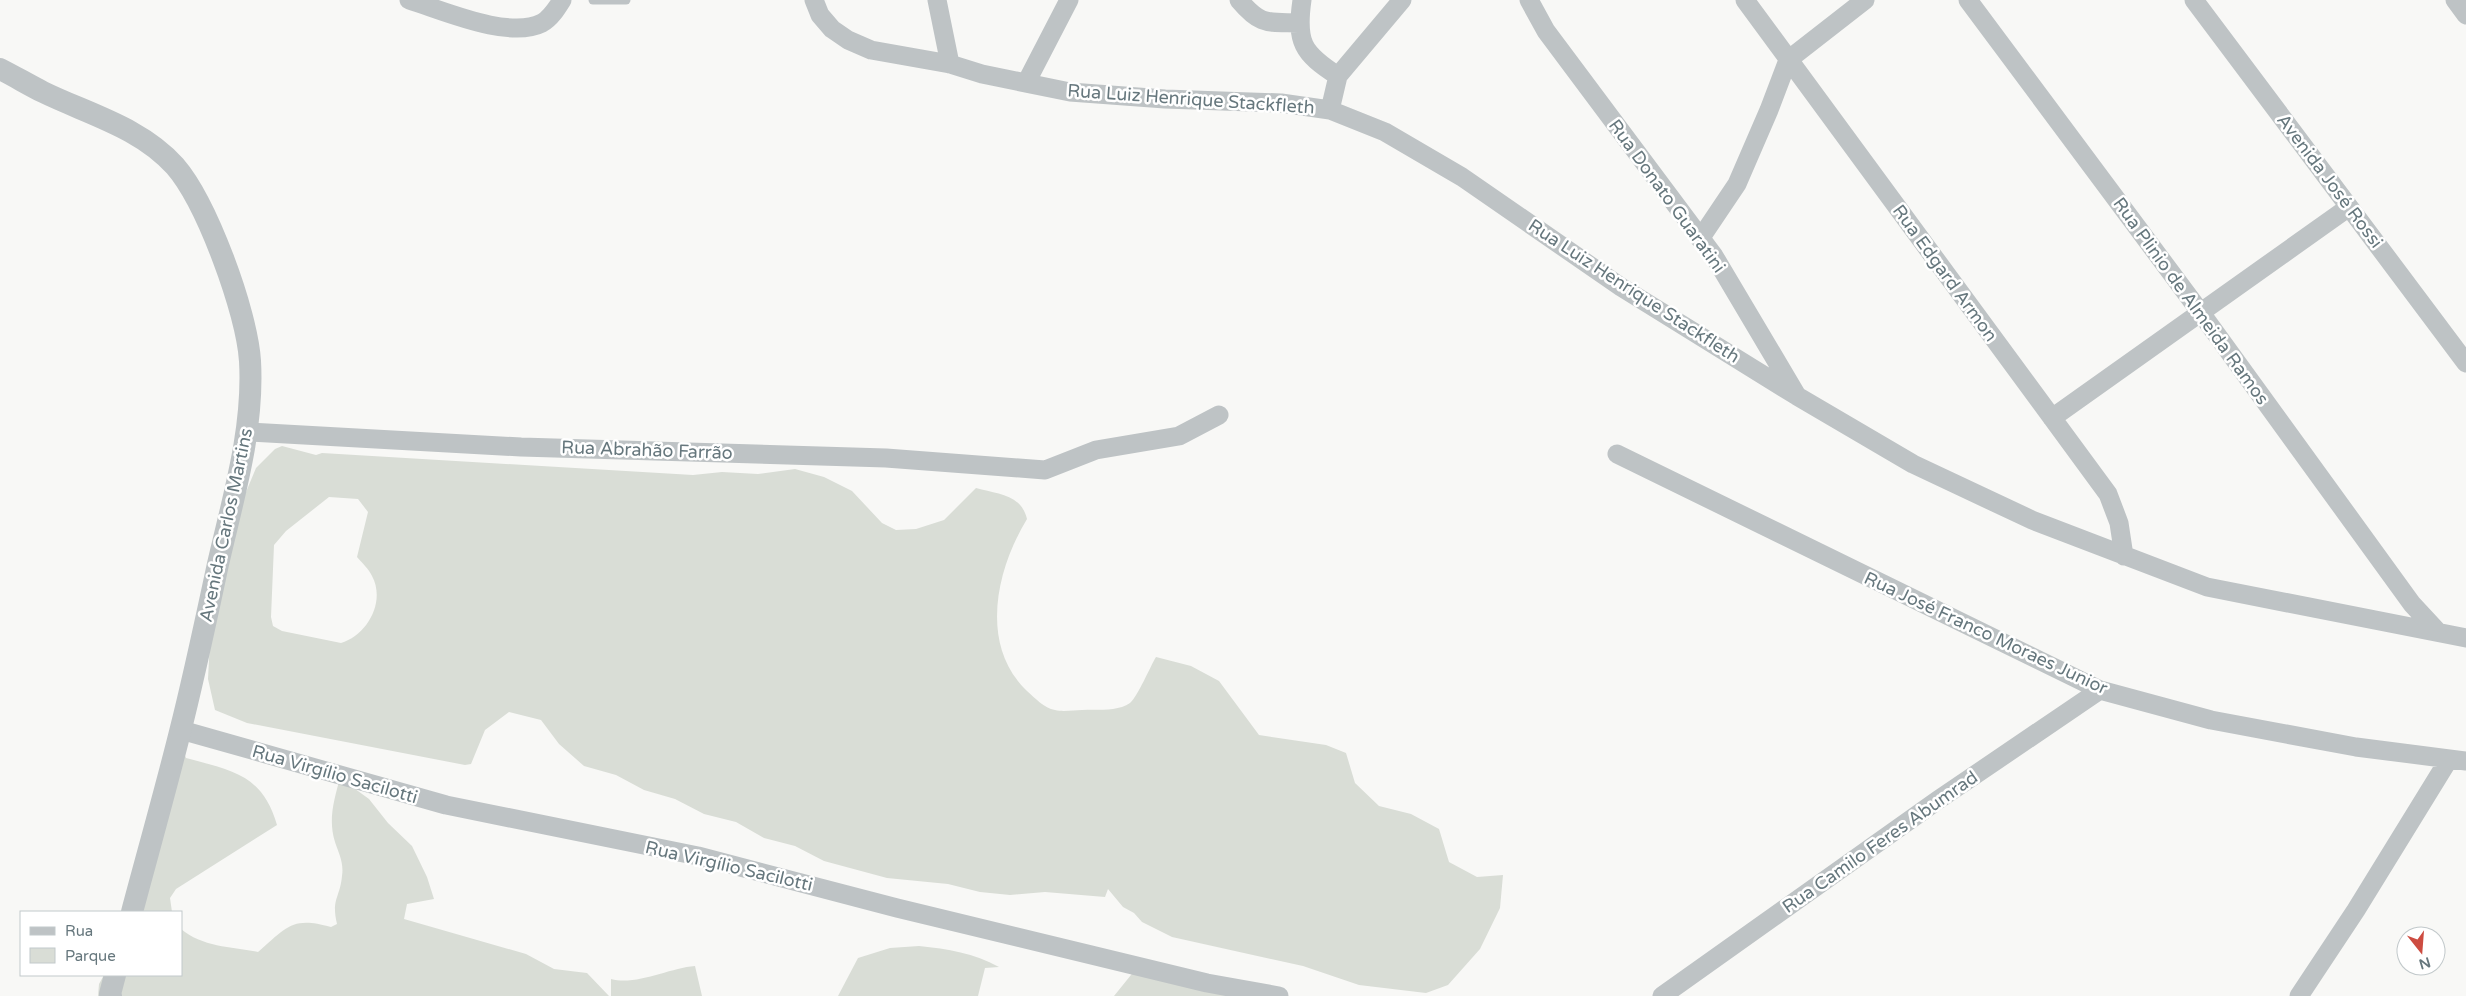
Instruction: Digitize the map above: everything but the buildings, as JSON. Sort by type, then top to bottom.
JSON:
[{"type":"street","points":[[409,0],[479,22],[522,28],[541,24],[549,18],[562,0]]},
{"type":"street","points":[[937,0],[950,64]]},
{"type":"street","points":[[1026,83],[1069,0]]},
{"type":"street","points":[[1239,0],[1253,16],[1271,23],[1299,23]]},
{"type":"street","points":[[1302,0],[1299,23],[1300,39],[1306,49],[1325,68],[1338,76]]},
{"type":"street","points":[[1330,110],[1338,76],[1402,0]]},
{"type":"street","name":"Rua Donato Guaratini","points":[[1529,0],[1546,31],[1714,256],[1797,396]]},
{"type":"street","name":"Rua Edgard Armon","points":[[1745,0],[2108,494],[2119,523],[2124,556]]},
{"type":"street","points":[[1700,239],[1736,184],[1769,110],[1788,60],[1865,0]]},
{"type":"street","name":"Rua Plinio de Almeida Ramos","points":[[1968,0],[2201,313],[2412,604],[2438,632]]},
{"type":"street","name":"Avenida José Rossi","points":[[2194,0],[2466,362]]},
{"type":"street","points":[[2455,0],[2466,15]]},
{"type":"street","name":"Rua Luiz Henrique Stackfleth","points":[[817,8],[832,29],[848,40],[871,50],[950,64],[1070,92],[1111,96],[1281,103],[1330,110],[1385,132],[1462,177],[1621,287],[1797,396],[1913,464],[2032,520],[2207,587],[2466,638]]},
{"type":"street","name":"Avenida Carlos Martins","points":[[0,69],[43,92],[126,128],[156,149],[184,179],[208,224],[238,301],[246,330],[250,362],[248,432],[181,730],[132,911]]},
{"type":"street","points":[[2052,418],[2349,207]]},
{"type":"street","name":"Rua Abrahão Farrão","points":[[248,432],[521,447],[886,458],[1045,470],[1096,450],[1179,436],[1219,414]]},
{"type":"street","name":"Rua José Franco Moraes Junior","points":[[1617,454],[2100,690],[2211,720],[2356,747],[2457,760]]},
{"type":"street","name":"Rua Camilo Feres Abumrad","points":[[1662,996],[1938,800],[2100,690]]},
{"type":"street","name":"Rua Virgílio Sacilotti","points":[[181,730],[446,805],[698,856],[897,908],[1187,978],[1278,996]]},
{"type":"street","points":[[2299,996],[2457,760]]},
{"type":"lane","points":[[593,0],[626,0]]},
{"type":"green space","points":[[282,446],[316,455],[322,453],[693,475],[722,472],[758,474],[795,469],[824,477],[852,491],[882,523],[896,530],[916,529],[944,520],[976,488],[1007,496],[1019,504],[1027,519],[1007,561],[997,607],[998,630],[1002,652],[1012,672],[1036,700],[1058,711],[1119,708],[1130,703],[1133,699],[1156,657],[1191,666],[1219,681],[1259,735],[1326,745],[1346,753],[1355,783],[1379,806],[1411,814],[1439,829],[1449,862],[1477,877],[1503,875],[1500,908],[1480,949],[1448,985],[1426,993],[1359,985],[1303,966],[1172,937],[1142,922],[1134,913],[1123,907],[1108,889],[1105,897],[1045,892],[1010,895],[980,892],[948,884],[887,878],[824,861],[795,846],[764,838],[736,822],[704,814],[675,799],[644,790],[616,775],[584,766],[559,744],[541,720],[509,712],[485,730],[471,764],[465,765],[247,723],[215,710],[208,679],[210,640],[236,516],[256,468],[275,449]],"holes":[[[329,497],[358,499],[368,512],[357,557],[372,576],[377,596],[372,616],[366,625],[359,633],[341,643],[282,631],[273,626],[271,617],[274,545],[286,531]]]},
{"type":"green space","points":[[184,753],[186,758],[231,771],[254,785],[271,808],[277,825],[176,889],[170,898],[172,911],[128,911]]},
{"type":"green space","points":[[340,778],[369,799],[388,823],[412,846],[427,877],[434,899],[407,904],[404,919],[526,954],[554,969],[587,973],[609,996],[98,996],[99,984],[103,976],[182,976],[182,930],[208,943],[258,952],[284,930],[298,923],[331,927],[337,924],[335,904],[341,883],[342,867],[332,826],[334,802]]},
{"type":"green space","points":[[919,946],[960,952],[980,958],[999,967],[985,968],[978,996],[838,996],[858,958],[890,948]]},
{"type":"green space","points":[[1147,965],[1176,968],[1204,974],[1232,983],[1258,996],[1114,996],[1135,970]]},
{"type":"green space","points":[[695,966],[702,996],[611,996],[611,979],[631,980]]}]
